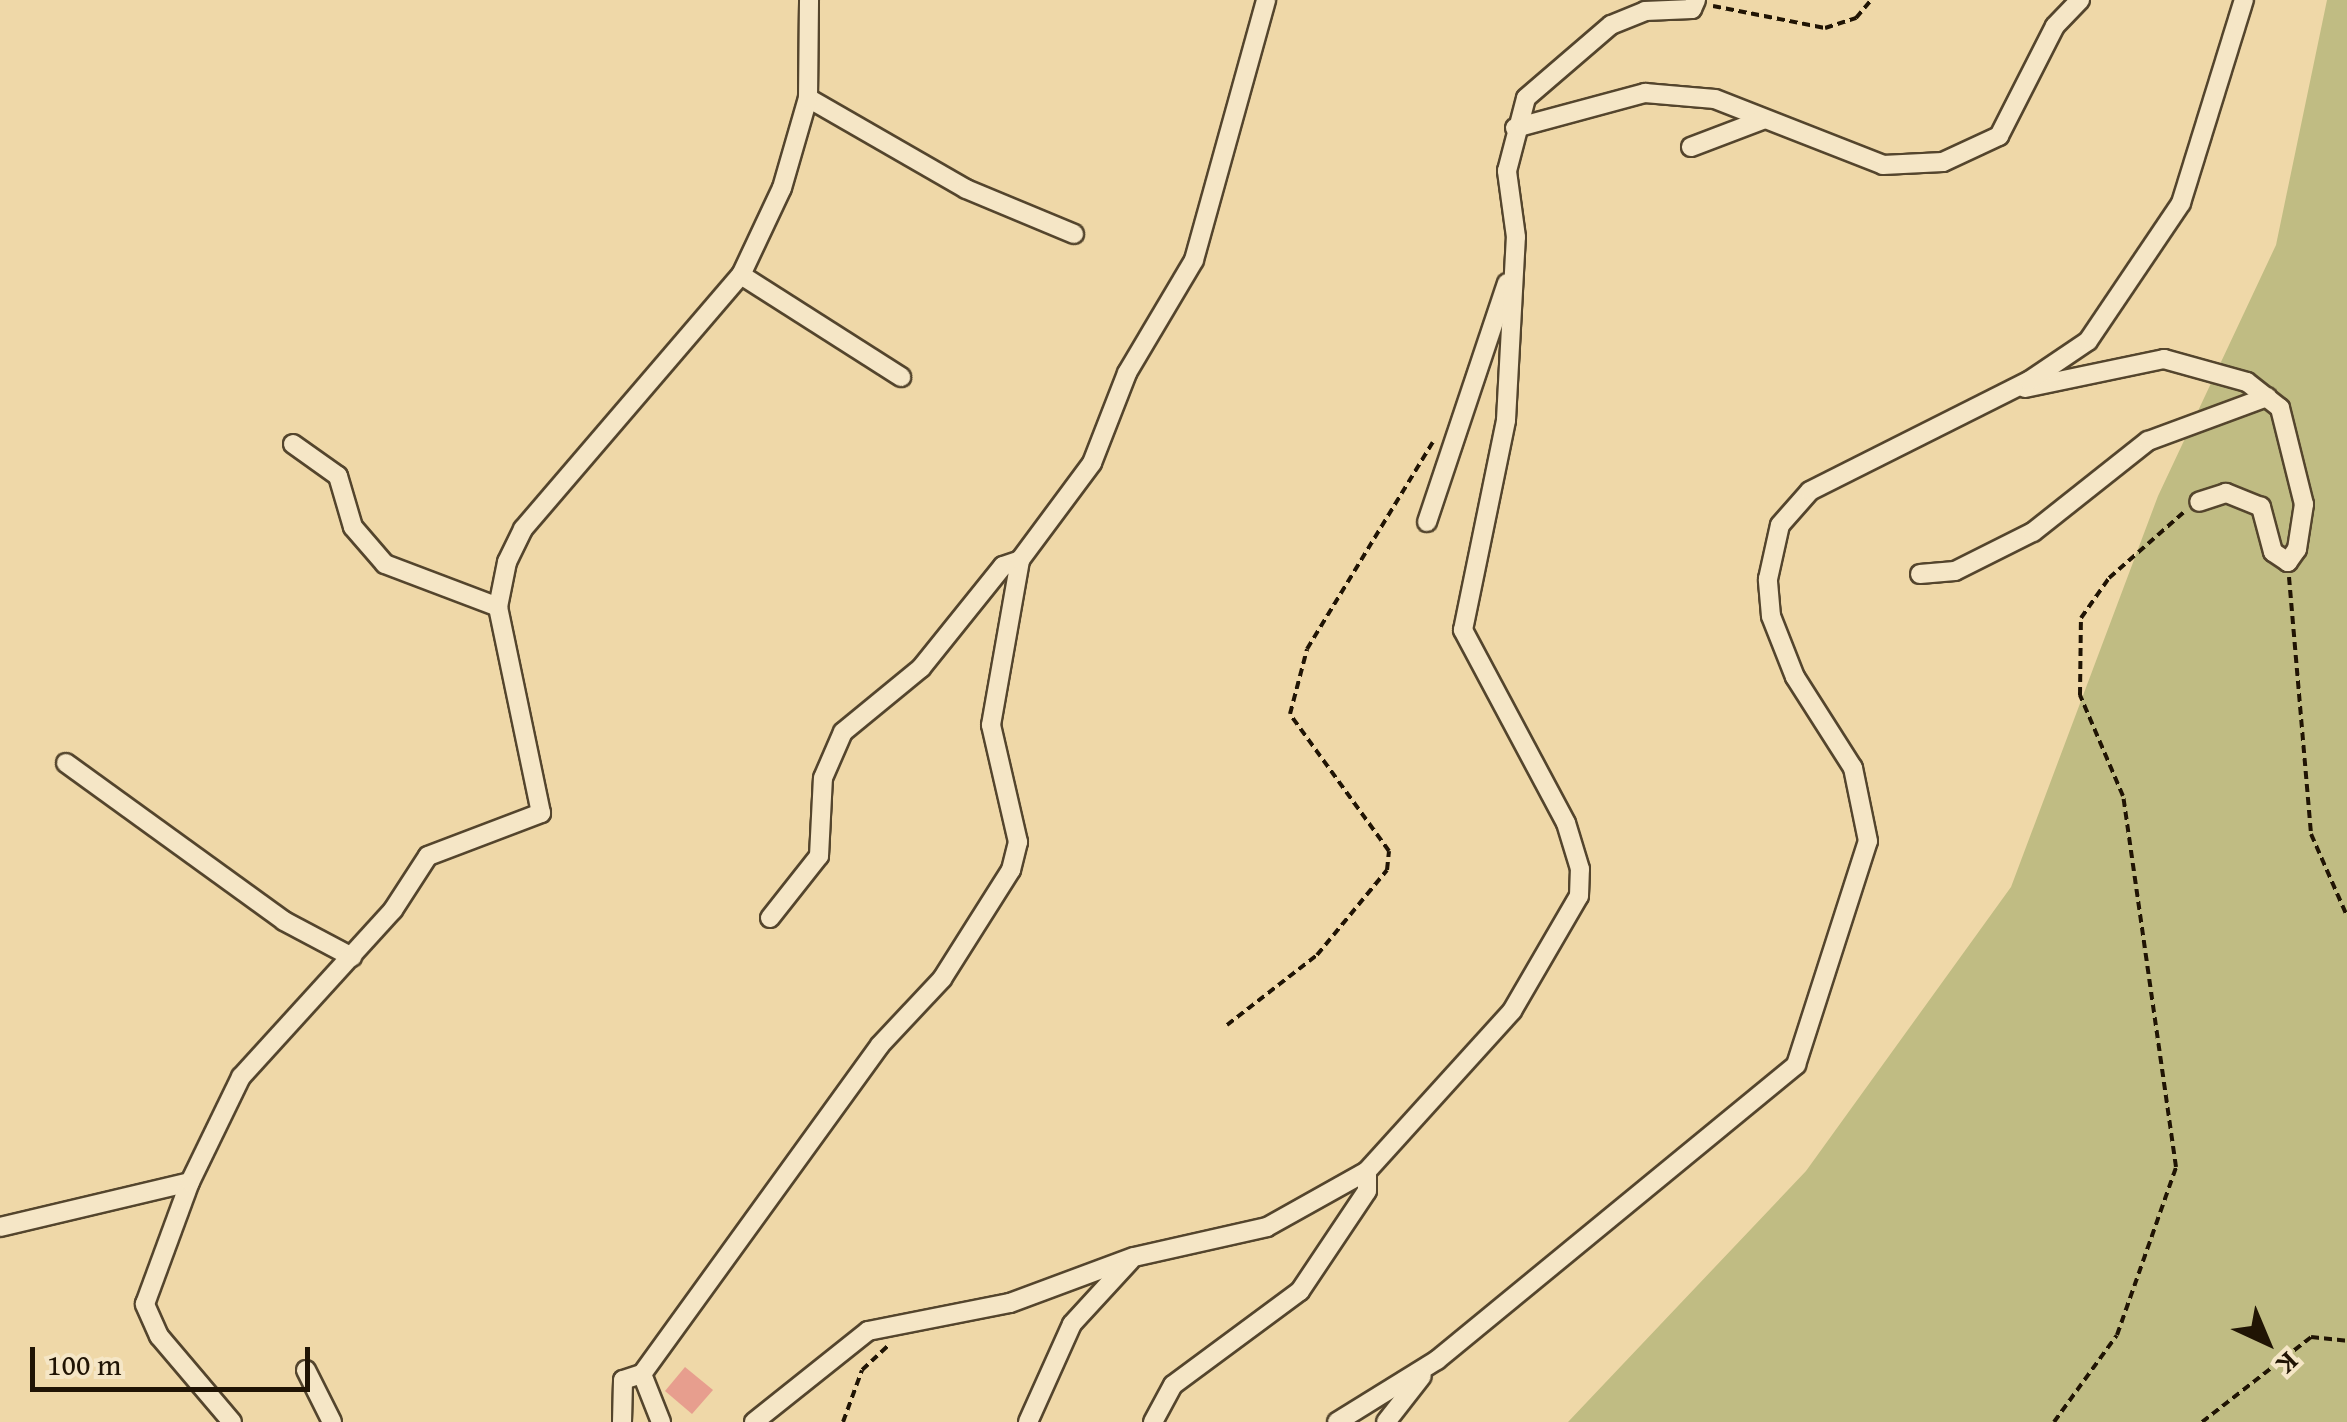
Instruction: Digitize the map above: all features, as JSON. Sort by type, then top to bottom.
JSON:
[{"type":"street","points":[[232,1422],[159,1336],[145,1304],[190,1182],[241,1076],[352,957],[428,856],[541,813],[498,607],[522,530],[741,275],[782,188],[808,98],[808,0]]},
{"type":"street","points":[[622,1422],[616,1393],[642,1374],[880,1046],[942,979],[1011,870],[1018,842],[991,725],[1020,560],[1092,463],[1127,373],[1194,260],[1266,0]]},
{"type":"street","points":[[1515,128],[1645,94],[1716,99],[1883,165],[1944,162],[1998,136],[2055,26],[2080,0]]},
{"type":"street","points":[[1338,1422],[1432,1364],[1743,1112],[1807,1047],[1868,841],[1853,768],[1795,677],[1772,616],[1768,579],[1780,525],[1810,491],[2010,391],[2088,341],[2181,202],[2244,0]]},
{"type":"street","points":[[754,1422],[868,1331],[1010,1303],[1134,1257],[1267,1227],[1367,1171],[1512,1011],[1580,896],[1566,823],[1463,630],[1506,420],[1514,264],[1507,171],[1515,128],[1526,98],[1611,25],[1697,2]]},
{"type":"street","points":[[808,98],[966,189],[1074,234]]},
{"type":"street","points":[[1690,147],[1762,120]]},
{"type":"street","points":[[1427,522],[1514,264]]},
{"type":"street","points":[[741,275],[901,377]]},
{"type":"street","points":[[2010,391],[2164,360],[2214,367],[2267,398],[2280,408],[2304,504],[2288,562],[2273,552],[2262,507],[2226,493],[2198,502]]},
{"type":"street","points":[[1920,574],[1955,571],[2033,532],[2148,441],[2267,398]]},
{"type":"street","points":[[293,444],[338,476],[353,526],[386,564],[498,607]]},
{"type":"street","points":[[770,918],[819,856],[822,778],[836,742],[860,711],[921,668],[1003,566],[1020,560]]},
{"type":"street","points":[[66,763],[284,921],[352,957]]},
{"type":"street","points":[[1153,1422],[1173,1385],[1300,1290],[1367,1191],[1367,1171]]},
{"type":"street","points":[[0,1227],[190,1182]]},
{"type":"street","points":[[1028,1422],[1072,1324],[1134,1257]]},
{"type":"street","points":[[1386,1422],[1432,1364]]},
{"type":"street","points":[[306,1370],[332,1422]]},
{"type":"street","points":[[642,1374],[661,1422]]},
{"type":"path","points":[[1697,2],[1825,28],[1856,18],[1871,0]]},
{"type":"path","points":[[1228,1024],[1317,955],[1387,870],[1389,851],[1290,714],[1308,648],[1445,424]]},
{"type":"path","points":[[2054,1422],[2116,1335],[2176,1167],[2124,796],[2080,696],[2081,618],[2108,578],[2198,502]]},
{"type":"path","points":[[2288,562],[2310,834],[2347,916]]},
{"type":"path","points":[[844,1422],[862,1370],[912,1324]]},
{"type":"path","points":[[2202,1422],[2311,1337],[2347,1341]]},
{"type":"shaded area","points":[[2327,0],[2347,0],[2347,1422],[1568,1422],[1806,1171],[2011,887],[2158,496],[2276,245]]},
{"type":"building","points":[[685,1367],[713,1390],[692,1414],[665,1391]]}]
